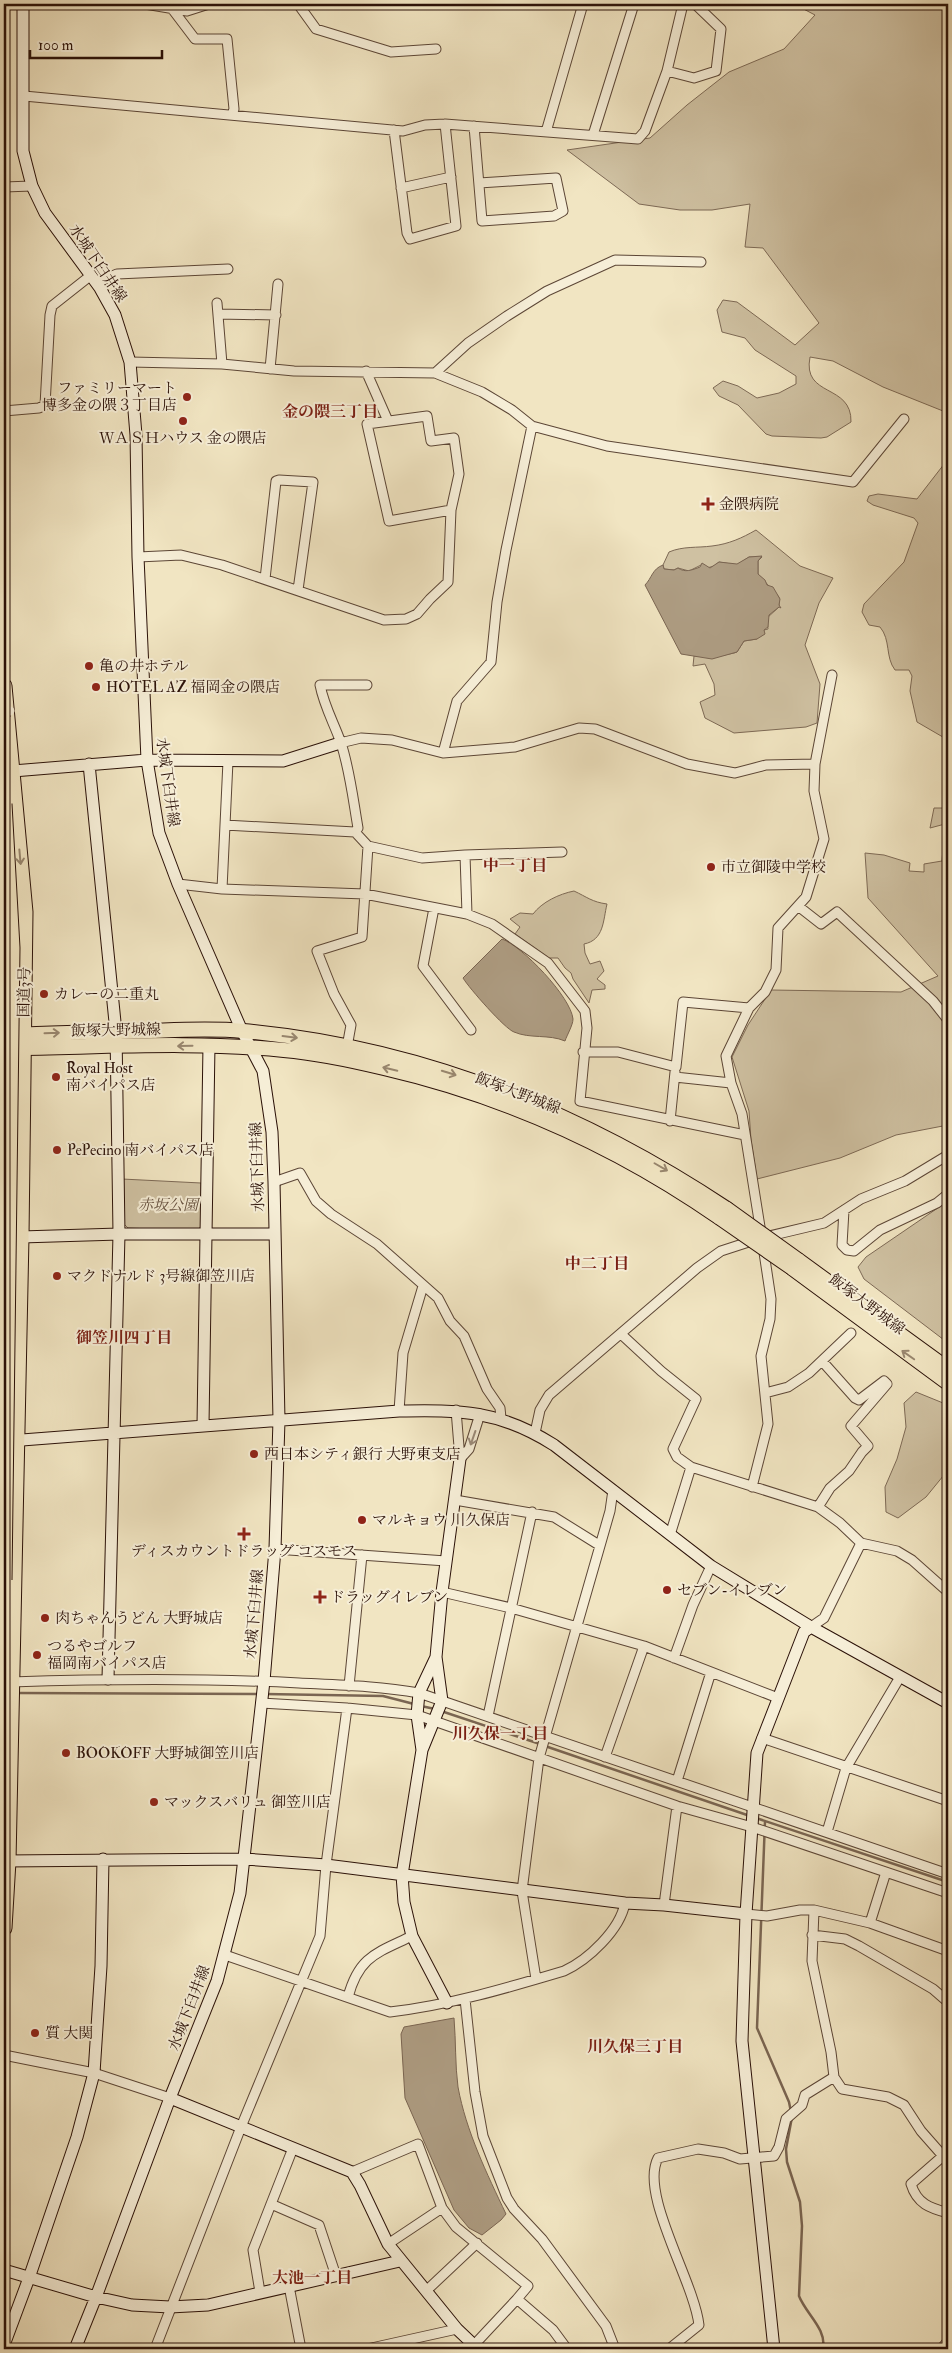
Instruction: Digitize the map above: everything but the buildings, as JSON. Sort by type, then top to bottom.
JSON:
[{"type":"highway","name":"国道3号","points":[[4,686],[25,912],[21,1237],[10,1441],[11,1682],[4,1928]]},
{"type":"highway","points":[[4,804],[12,948],[4,1580]]},
{"type":"main road","name":"飯塚大野城線","points":[[4,1048],[23,1041],[116,1032],[208,1029],[242,1031],[347,1046],[475,1081],[542,1107],[642,1156],[948,1370]]},
{"type":"main road","name":"飯塚大野城線","points":[[4,1035],[23,1041],[116,1047],[209,1045],[251,1047],[337,1057],[407,1073],[471,1092],[528,1112],[583,1137],[637,1165],[723,1214]]},
{"type":"main road","name":"飯塚大野城線","points":[[795,1264],[948,1383]]},
{"type":"street","name":"水城下臼井線","points":[[23,4],[24,151],[32,186],[45,213],[93,280],[115,315],[130,362],[136,435],[138,557],[147,760],[159,833],[178,884],[242,1031],[263,1071],[272,1132],[274,1182],[279,1420],[275,1549],[262,1703],[240,1893],[225,1955],[75,2349]]},
{"type":"street","points":[[145,4],[187,11],[210,4]]},
{"type":"street","points":[[298,4],[316,29],[391,52],[436,49]]},
{"type":"street","points":[[546,132],[583,4]]},
{"type":"street","points":[[593,135],[634,4]]},
{"type":"street","points":[[24,96],[403,131],[425,124],[445,124],[638,139],[641,137],[667,71],[683,4]]},
{"type":"street","points":[[667,71],[694,78],[716,71],[721,29],[695,4]]},
{"type":"street","points":[[174,10],[195,39],[227,39],[234,109],[232,115]]},
{"type":"street","points":[[394,130],[407,233],[410,239],[456,226],[445,124]]},
{"type":"street","points":[[474,126],[482,221],[554,216],[563,211],[556,178],[479,183]]},
{"type":"street","points":[[401,188],[451,177]]},
{"type":"street","points":[[4,187],[32,186]]},
{"type":"street","points":[[435,373],[468,343],[507,316],[547,291],[615,260],[701,262]]},
{"type":"street","points":[[4,410],[39,408],[45,405],[52,306],[93,280],[117,274],[228,269]]},
{"type":"street","points":[[270,369],[278,284]]},
{"type":"street","points":[[217,303],[222,364]]},
{"type":"street","points":[[218,314],[276,315]]},
{"type":"street","points":[[130,362],[222,364],[270,369],[435,373],[482,392],[512,410],[532,426],[607,446],[853,482],[904,419]]},
{"type":"street","points":[[366,371],[388,421]]},
{"type":"street","points":[[138,557],[180,555],[222,564],[384,620],[406,619],[417,614],[448,582],[450,510],[459,474],[454,438],[431,441],[427,416],[368,424],[389,521],[450,510]]},
{"type":"street","points":[[443,753],[457,701],[491,662],[497,602],[506,550],[532,426]]},
{"type":"street","points":[[265,579],[276,481],[313,482],[298,590]]},
{"type":"street","points":[[752,1487],[768,1424],[761,1356],[770,1319],[771,1299],[742,1114],[731,1083],[726,1056],[749,1008],[765,992],[776,970],[778,928],[806,897],[824,840],[814,791],[815,764],[832,675]]},
{"type":"street","points":[[355,832],[358,828],[349,772],[340,743],[323,701],[320,685],[367,685]]},
{"type":"street","points":[[13,771],[147,760],[282,761],[361,738],[392,740],[443,753],[515,747],[579,728],[596,729],[687,764],[735,773],[766,765],[815,764]]},
{"type":"street","points":[[222,889],[228,761]]},
{"type":"street","points":[[89,764],[116,1032],[119,1234],[108,1679]]},
{"type":"street","points":[[225,825],[355,832],[368,846],[422,858],[562,852]]},
{"type":"street","points":[[347,1046],[351,1025],[334,994],[317,951],[362,937],[368,846]]},
{"type":"street","points":[[464,855],[468,914]]},
{"type":"street","points":[[178,884],[222,889],[365,894],[468,914],[492,924],[548,962],[585,1011],[587,1028],[583,1052],[580,1101],[744,1135]]},
{"type":"street","points":[[798,906],[821,924],[837,912],[932,1000],[948,1020]]},
{"type":"street","points":[[434,908],[423,966],[471,1030]]},
{"type":"street","points":[[670,1121],[684,1002],[749,1008]]},
{"type":"street","points":[[203,1425],[208,1236],[209,1045]]},
{"type":"street","points":[[583,1052],[618,1052],[676,1067]]},
{"type":"street","points":[[675,1077],[731,1083]]},
{"type":"street","points":[[535,1433],[540,1410],[549,1395],[697,1268],[721,1251],[762,1238],[824,1223],[861,1199],[905,1181],[948,1155]]},
{"type":"street","points":[[274,1182],[300,1172],[316,1201],[330,1214],[377,1244],[438,1298],[450,1321],[464,1336],[487,1389],[500,1408],[501,1418]]},
{"type":"street","points":[[844,1210],[842,1245],[847,1250],[854,1251],[880,1230],[937,1203],[948,1194]]},
{"type":"street","points":[[21,1237],[119,1234],[208,1236],[274,1234]]},
{"type":"street","points":[[398,1411],[403,1353],[423,1286]]},
{"type":"street","points":[[765,1393],[788,1387],[822,1361],[851,1333]]},
{"type":"street","points":[[621,1334],[661,1371],[696,1399],[673,1449],[677,1457],[691,1467],[818,1507],[840,1523],[861,1543],[897,1551],[912,1560],[948,1592]]},
{"type":"street","points":[[818,1507],[830,1488],[849,1472],[868,1446],[851,1426],[887,1384],[884,1382],[876,1385],[859,1400],[855,1398],[822,1361]]},
{"type":"street","points":[[10,1441],[398,1411],[456,1410],[501,1418],[535,1433],[613,1490],[711,1566],[812,1627],[948,1703]]},
{"type":"street","points":[[447,2003],[412,1936],[404,1902],[402,1875],[422,1750],[442,1701],[436,1657],[442,1592],[460,1459],[456,1410]]},
{"type":"street","points":[[460,1459],[469,1449],[480,1414]]},
{"type":"street","points":[[670,1534],[691,1467]]},
{"type":"street","points":[[536,1979],[522,1891],[539,1757],[610,1512],[613,1490]]},
{"type":"street","points":[[455,1500],[554,1517],[599,1545]]},
{"type":"street","points":[[488,1716],[532,1512]]},
{"type":"street","points":[[774,2349],[742,2042],[751,1915],[752,1827],[757,1753],[804,1632],[824,1618],[861,1543]]},
{"type":"street","points":[[275,1549],[446,1561]]},
{"type":"street","points":[[349,1686],[362,1555]]},
{"type":"street","points":[[674,1658],[693,1605],[711,1566]]},
{"type":"street","points":[[442,1592],[511,1608],[644,1646],[778,1698]]},
{"type":"street","points":[[605,1757],[644,1646]]},
{"type":"street","points":[[422,1750],[417,1715],[419,1693],[436,1657]]},
{"type":"street","points":[[677,1781],[711,1672]]},
{"type":"street","points":[[827,1832],[846,1768],[900,1677]]},
{"type":"street","points":[[11,1682],[108,1679],[264,1681],[349,1686],[419,1693],[488,1716],[545,1738],[948,1874]]},
{"type":"street","points":[[262,1703],[347,1708],[417,1715],[677,1806],[752,1827],[948,1893]]},
{"type":"street","points":[[155,2349],[241,2127],[320,1936],[326,1865],[347,1708]]},
{"type":"street","points":[[762,1738],[948,1801]]},
{"type":"street","points":[[664,1905],[677,1806]]},
{"type":"street","points":[[4,2345],[77,2137],[94,2073],[101,1966],[103,1859]]},
{"type":"street","points":[[6,1861],[245,1859],[326,1865],[522,1891],[751,1915],[767,1916],[800,1910],[814,1910],[870,1923],[948,1950]]},
{"type":"street","points":[[870,1923],[886,1872]]},
{"type":"street","points":[[225,1955],[390,2012],[464,1999],[564,1971],[588,1956],[623,1916],[626,1903]]},
{"type":"street","points":[[814,1910],[812,1961],[831,2052],[834,2077],[842,2089],[888,2097],[904,2105],[921,2131],[946,2156],[911,2184],[921,2203],[930,2208],[948,2213]]},
{"type":"street","points":[[812,1935],[845,1939],[933,1989],[948,2002]]},
{"type":"street","points":[[348,1997],[354,1977],[370,1957],[412,1936]]},
{"type":"street","points":[[464,1999],[474,2092],[483,2136],[507,2198],[514,2209],[542,2239],[606,2326],[615,2349]]},
{"type":"street","points":[[4,2055],[94,2073],[170,2098],[352,2172],[388,2244],[400,2261],[457,2329],[476,2347],[528,2286],[456,2228],[442,2208],[418,2144],[352,2172]]},
{"type":"street","points":[[669,2349],[699,2324],[687,2279],[660,2213],[653,2166],[658,2158],[698,2148],[740,2158],[774,2156],[780,2148],[786,2118],[802,2104],[805,2095],[834,2077]]},
{"type":"street","points":[[260,2292],[253,2250],[293,2148]]},
{"type":"street","points":[[271,2204],[319,2225],[336,2276]]},
{"type":"street","points":[[388,2244],[442,2208]]},
{"type":"street","points":[[426,2290],[477,2243]]},
{"type":"street","points":[[4,2270],[96,2297],[132,2305],[170,2307],[208,2305],[400,2261]]},
{"type":"street","points":[[289,2286],[301,2349]]},
{"type":"street","points":[[517,2299],[553,2330],[567,2349]]},
{"type":"street","points":[[367,2349],[457,2329]]},
{"type":"street","points":[[941,2349],[948,2342]]},
{"type":"green space","points":[[794,4],[948,4],[948,413],[883,387],[833,361],[810,357],[810,370],[813,379],[844,401],[849,410],[851,422],[827,437],[821,438],[772,436],[766,434],[738,405],[719,396],[713,388],[723,381],[738,386],[757,398],[779,393],[796,384],[796,376],[755,350],[745,338],[722,332],[717,310],[723,300],[737,302],[795,345],[819,323],[763,248],[745,247],[750,204],[712,210],[680,210],[639,204],[567,150],[650,138],[687,105],[729,72],[784,49],[815,15]]},
{"type":"green space","points":[[948,459],[948,740],[917,722],[910,691],[912,676],[909,670],[895,670],[890,660],[886,637],[880,627],[869,625],[862,612],[864,604],[904,562],[918,523],[914,518],[873,505],[867,501],[869,496],[878,494],[917,499]]},
{"type":"green space","points":[[756,530],[800,566],[833,578],[819,603],[805,645],[820,684],[817,723],[806,727],[734,733],[705,718],[700,702],[715,695],[714,684],[705,664],[693,666],[694,656],[715,657],[734,653],[737,652],[744,641],[757,639],[764,630],[768,629],[767,618],[779,607],[779,597],[758,574],[758,561],[762,557],[749,557],[737,565],[719,562],[707,568],[703,564],[689,571],[678,568],[674,570],[664,569],[663,565],[669,552],[674,550],[724,544]]},
{"type":"green space","points":[[934,808],[948,808],[948,1125],[896,1135],[840,1158],[757,1179],[749,1111],[732,1057],[748,1025],[771,990],[901,992],[938,976],[868,898],[865,853],[884,855],[910,863],[909,871],[924,872],[924,864],[942,861],[945,824],[930,828]]},
{"type":"green space","points":[[574,891],[593,901],[607,904],[599,934],[591,942],[584,944],[585,953],[590,964],[600,961],[604,971],[597,979],[605,985],[605,989],[592,990],[589,1003],[571,973],[558,958],[549,958],[515,934],[520,927],[510,919],[520,913],[533,914],[551,899]]},
{"type":"green space","name":"赤坂公園","points":[[122,1179],[201,1183],[202,1225],[197,1231],[128,1228],[122,1222]]},
{"type":"green space","points":[[948,1201],[948,1343],[864,1279],[858,1267],[866,1257]]},
{"type":"green space","points":[[916,1392],[948,1405],[948,1470],[926,1497],[898,1518],[886,1512],[885,1487],[897,1459],[906,1427],[904,1403]]},
{"type":"shaded area","points":[[762,556],[758,561],[758,574],[765,580],[767,585],[773,587],[780,599],[779,605],[781,608],[779,607],[769,615],[768,627],[764,630],[765,634],[757,639],[744,641],[737,652],[712,659],[681,654],[645,585],[654,571],[663,565],[664,569],[674,570],[678,568],[689,570],[700,567],[702,563],[710,568],[719,562],[737,564],[749,557]]},
{"type":"shaded area","points":[[502,939],[521,951],[533,962],[564,998],[573,1019],[565,1041],[520,1034],[509,1029],[487,1008],[463,978]]},
{"type":"shaded area","points":[[454,2018],[457,2079],[466,2120],[506,2214],[482,2235],[469,2228],[454,2210],[405,2098],[401,2034],[404,2027]]},
{"type":"waterway","points":[[18,1693],[260,1694]]},
{"type":"waterway","points":[[265,1694],[383,1696],[414,1704]]},
{"type":"waterway","points":[[421,1706],[435,1709]]},
{"type":"waterway","points":[[441,1711],[540,1744]]},
{"type":"waterway","points":[[545,1746],[750,1816]]},
{"type":"waterway","points":[[756,1818],[948,1882]]},
{"type":"waterway","points":[[765,1821],[757,2028],[789,2102],[791,2112]]},
{"type":"waterway","points":[[792,2117],[786,2149],[787,2162],[800,2202],[802,2226],[799,2296],[819,2328],[822,2335],[823,2349]]},
{"type":"place","name":"ファミリーマート 博多金の隈３丁目店","points":[[187,397]]},
{"type":"place","name":"ＷＡＳＨハウス 金の隈店","points":[[183,421]]},
{"type":"place","name":"金隈病院","points":[[708,504]]},
{"type":"place","name":"亀の井ホテル","points":[[89,666]]},
{"type":"place","name":"HOTEL AZ 福岡金の隈店","points":[[96,687]]},
{"type":"place","name":"市立御陵中学校","points":[[711,867]]},
{"type":"place","name":"カレーの二重丸","points":[[44,994]]},
{"type":"place","name":"Royal Host 南バイパス店","points":[[56,1077]]},
{"type":"place","name":"PePecino 南バイパス店","points":[[57,1150]]},
{"type":"place","name":"マクドナルド 3号線御笠川店","points":[[57,1276]]},
{"type":"place","name":"西日本シティ銀行 大野東支店","points":[[254,1454]]},
{"type":"place","name":"マルキョウ 川久保店","points":[[362,1520]]},
{"type":"place","name":"ディスカウントドラッグ コスモス","points":[[244,1534]]},
{"type":"place","name":"セブン-イレブン","points":[[667,1590]]},
{"type":"place","name":"ドラッグイレブン","points":[[320,1597]]},
{"type":"place","name":"肉ちゃんうどん 大野城店","points":[[45,1618]]},
{"type":"place","name":"つるやゴルフ 福岡南バイパス店","points":[[37,1655]]},
{"type":"place","name":"BOOKOFF 大野城御笠川店","points":[[66,1753]]},
{"type":"place","name":"マックスバリュ 御笠川店","points":[[154,1802]]},
{"type":"place","name":"質 大関","points":[[35,2033]]},
{"type":"district","name":"金の隈三丁目","points":[[330,411]]},
{"type":"district","name":"中一丁目","points":[[515,865]]},
{"type":"district","name":"中二丁目","points":[[597,1263]]},
{"type":"district","name":"御笠川四丁目","points":[[124,1337]]},
{"type":"district","name":"川久保一丁目","points":[[500,1733]]},
{"type":"district","name":"川久保三丁目","points":[[635,2046]]},
{"type":"district","name":"大池一丁目","points":[[312,2277]]}]
